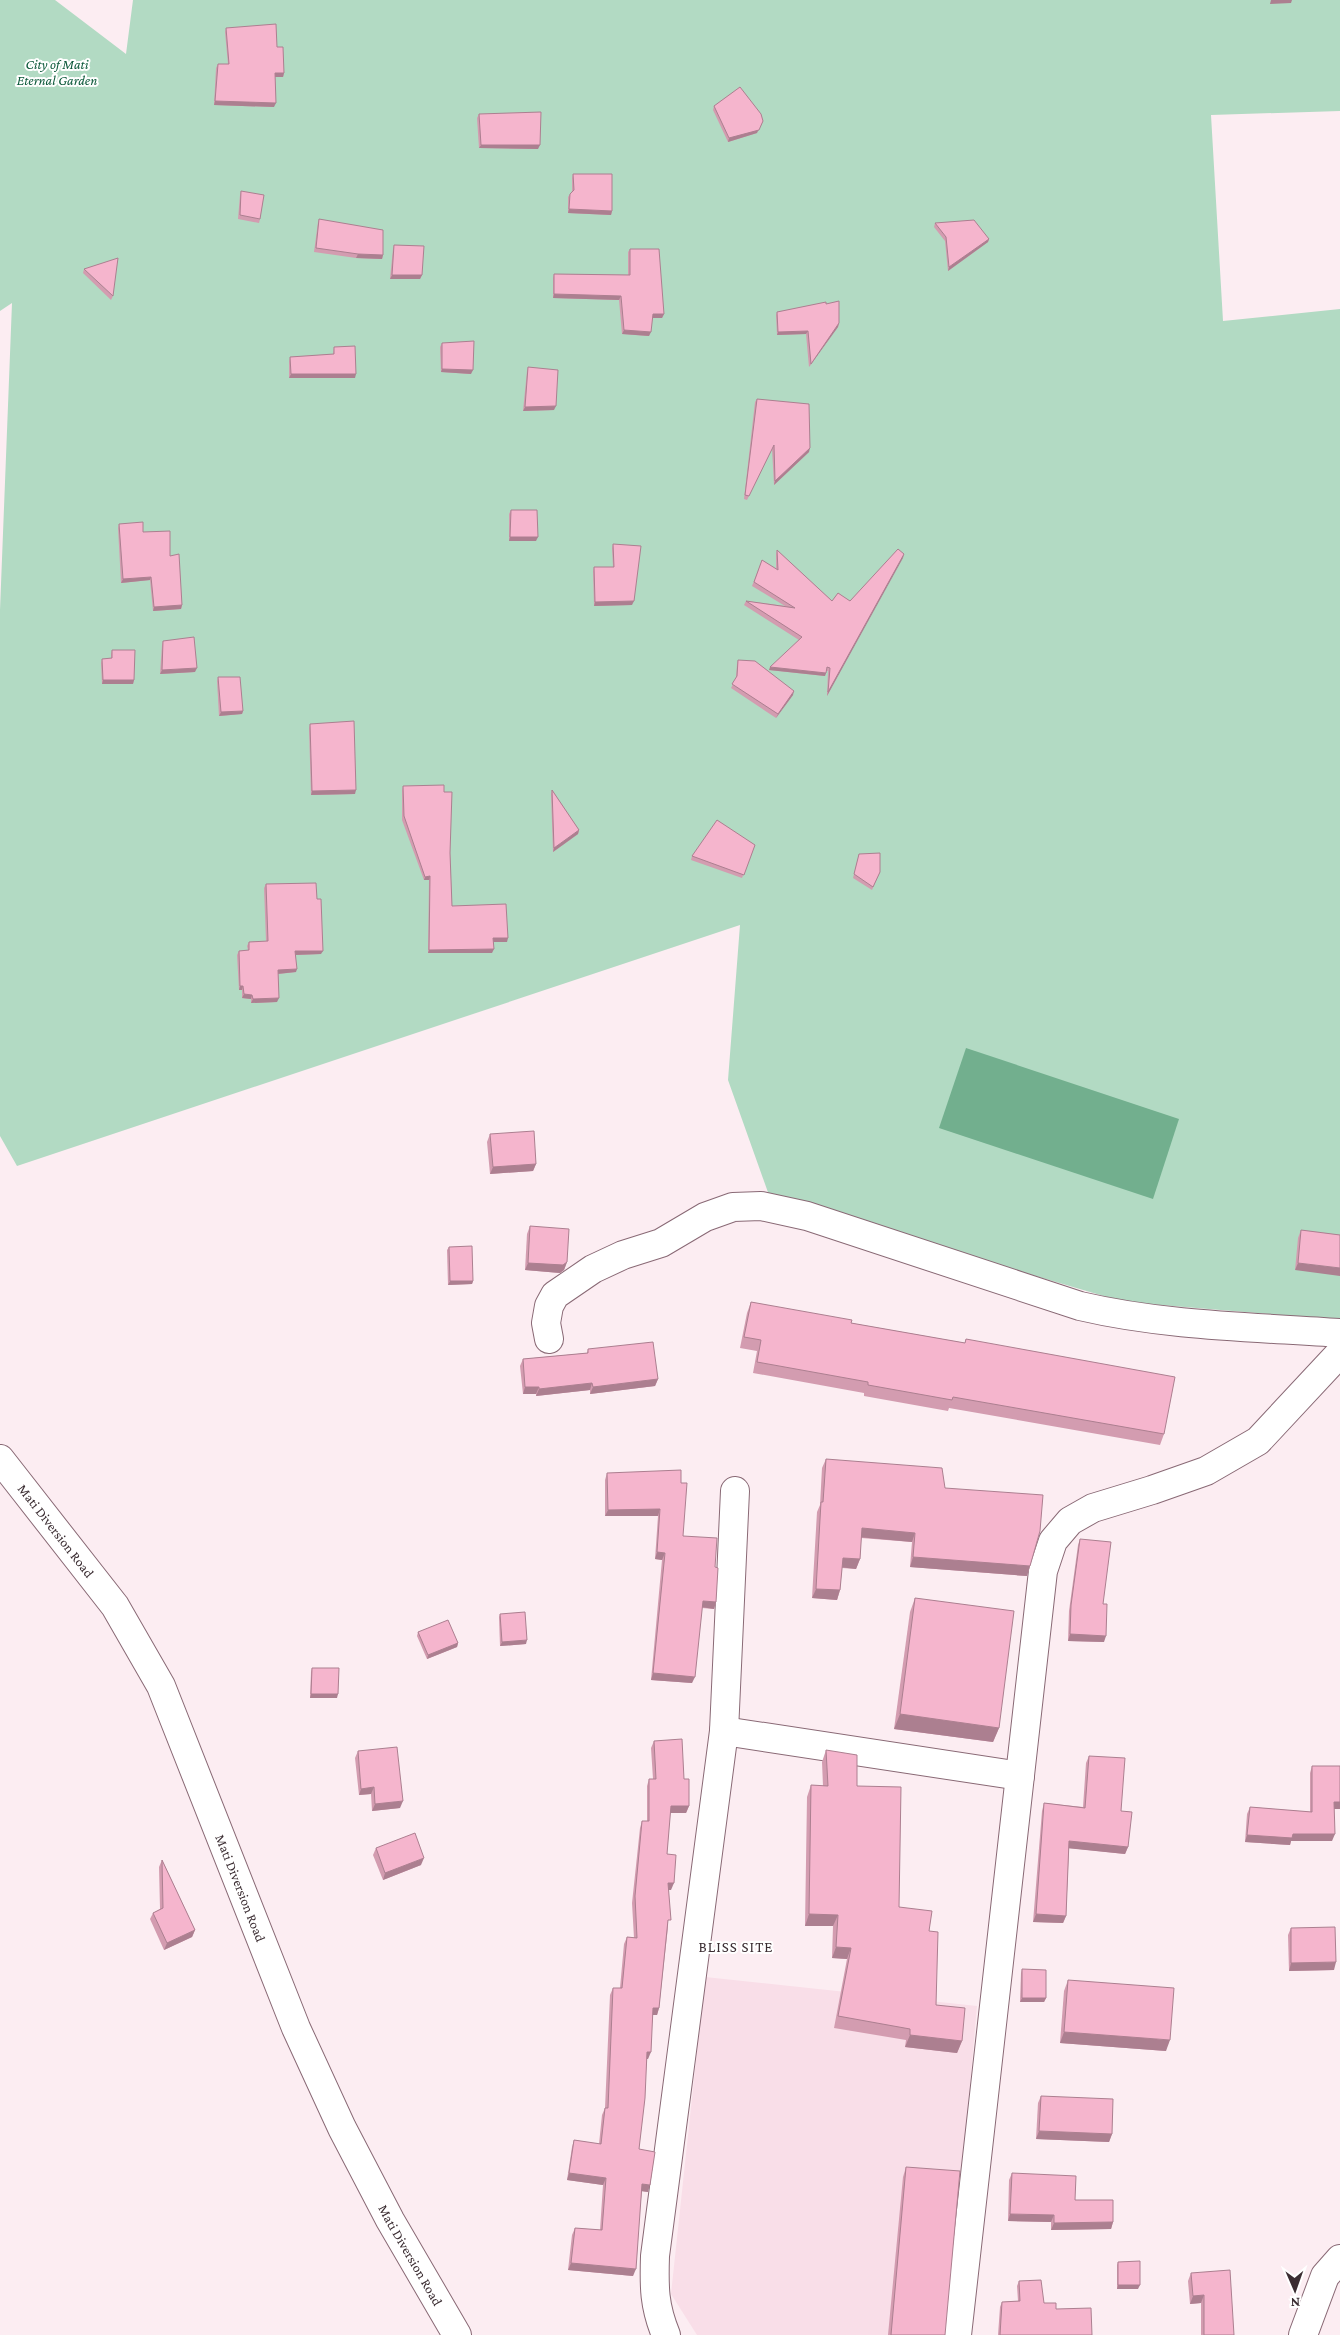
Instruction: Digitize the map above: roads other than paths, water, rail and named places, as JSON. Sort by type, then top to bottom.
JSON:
[{"type":"main road","points":[[549,1339],[546,1324],[549,1306],[555,1295],[593,1269],[623,1255],[661,1243],[705,1217],[733,1207],[761,1206],[807,1216],[1080,1306],[1117,1315],[1340,1333]]},
{"type":"main road","points":[[957,2335],[1043,1570],[1053,1542],[1070,1521],[1093,1508],[1206,1471],[1258,1441],[1340,1353]]},
{"type":"main road","name":"Mati Diversion Road","points":[[0,1459],[115,1606],[161,1686],[296,2028],[342,2128],[390,2220],[457,2335]]},
{"type":"main road","points":[[666,2335],[657,2313],[654,2287],[655,2256],[724,1731],[735,1491]]},
{"type":"main road","points":[[724,1731],[1020,1776]]},
{"type":"main road","points":[[1303,2335],[1325,2276],[1340,2259]]},
{"type":"district","name":"BLISS SITE","points":[[736,1947]]},
{"type":"park label","name":"City of Mati Eternal Garden","points":[[57,72]]}]
